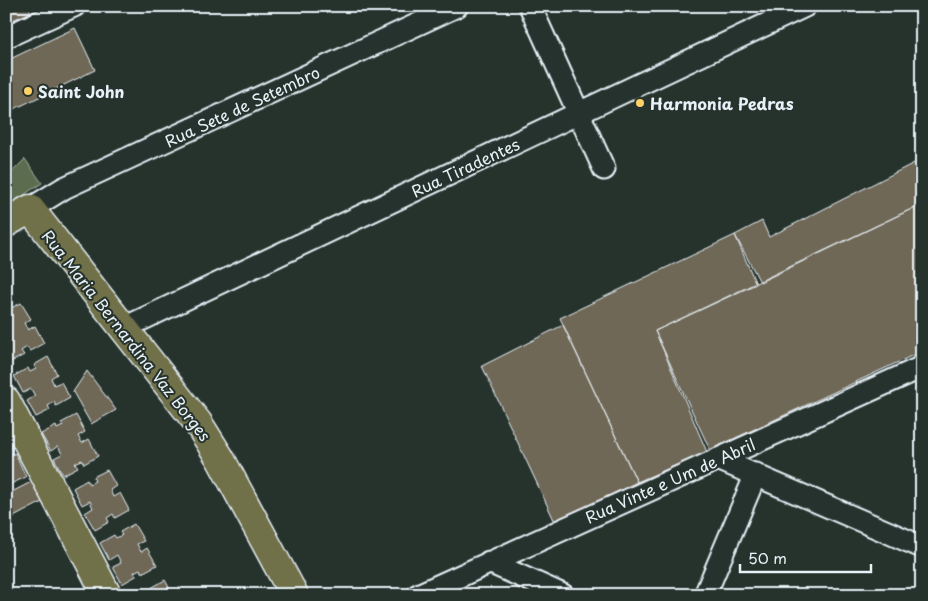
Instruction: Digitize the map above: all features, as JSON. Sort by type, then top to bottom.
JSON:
[{"type":"main road","points":[[6,223],[30,209]]},
{"type":"main road","name":"Rua Maria Bernardina Vaz Borges","points":[[30,209],[198,423],[220,458],[294,595]]},
{"type":"main road","points":[[6,401],[108,595]]},
{"type":"street","points":[[6,37],[74,6]]},
{"type":"street","name":"Rua Sete de Setembro","points":[[30,209],[73,184],[456,6]]},
{"type":"street","points":[[530,6],[604,170]]},
{"type":"street","name":"Rua Tiradentes","points":[[124,328],[806,6]]},
{"type":"street","name":"Rua Vinte e Um de Abril","points":[[418,595],[922,367]]},
{"type":"street","points":[[718,459],[922,547]]},
{"type":"street","points":[[705,595],[756,474]]},
{"type":"street","points":[[489,562],[563,595]]},
{"type":"green space","points":[[25,159],[42,183],[6,210],[6,178]]},
{"type":"building","points":[[6,6],[28,6],[31,12],[6,23]]},
{"type":"building","name":"Saint John","points":[[75,28],[95,70],[6,113],[6,61]]},
{"type":"building","points":[[922,159],[922,204],[760,282],[735,235],[762,221],[769,237]]},
{"type":"building","points":[[922,204],[922,351],[710,450],[655,331]]},
{"type":"building","points":[[735,235],[756,284],[655,331],[707,452],[637,482],[560,318]]},
{"type":"building","points":[[21,303],[31,319],[24,323],[28,330],[35,326],[44,343],[30,351],[27,347],[21,351],[24,355],[9,363],[6,357],[6,342],[8,341],[6,338],[6,315],[9,314],[7,310]]},
{"type":"building","points":[[563,325],[637,482],[555,522],[482,366]]},
{"type":"building","points":[[48,357],[57,374],[51,378],[54,385],[61,382],[70,398],[56,406],[54,402],[48,406],[50,410],[36,417],[27,401],[35,396],[31,389],[23,393],[14,376],[28,368],[30,372],[36,369],[34,365]]},
{"type":"building","points":[[87,371],[116,410],[91,424],[73,392]]},
{"type":"building","points":[[76,415],[85,432],[78,436],[82,443],[89,439],[98,456],[84,464],[82,460],[75,463],[78,467],[63,475],[54,458],[62,454],[58,446],[51,451],[41,434],[56,426],[57,429],[63,426],[61,423]]},
{"type":"building","points":[[6,431],[14,447],[6,450]]},
{"type":"building","points":[[15,453],[26,477],[6,486],[6,457]]},
{"type":"building","points":[[107,470],[116,486],[110,490],[113,497],[120,493],[129,510],[115,518],[113,514],[107,518],[109,522],[95,530],[85,513],[93,508],[90,501],[82,505],[73,488],[87,480],[89,484],[95,481],[93,477]]},
{"type":"building","points":[[33,481],[44,501],[6,521],[6,495]]},
{"type":"building","points":[[134,524],[144,541],[137,544],[141,552],[147,548],[157,565],[142,573],[140,569],[134,572],[136,576],[122,584],[113,567],[121,563],[117,555],[109,560],[100,543],[114,535],[116,538],[122,535],[120,532]]},
{"type":"building","points":[[165,580],[173,595],[138,595],[145,591],[147,594],[153,591],[151,588]]},
{"type":"place","name":"Saint John","points":[[28,91]]},
{"type":"place","name":"Harmonia Pedras","points":[[640,103]]}]
